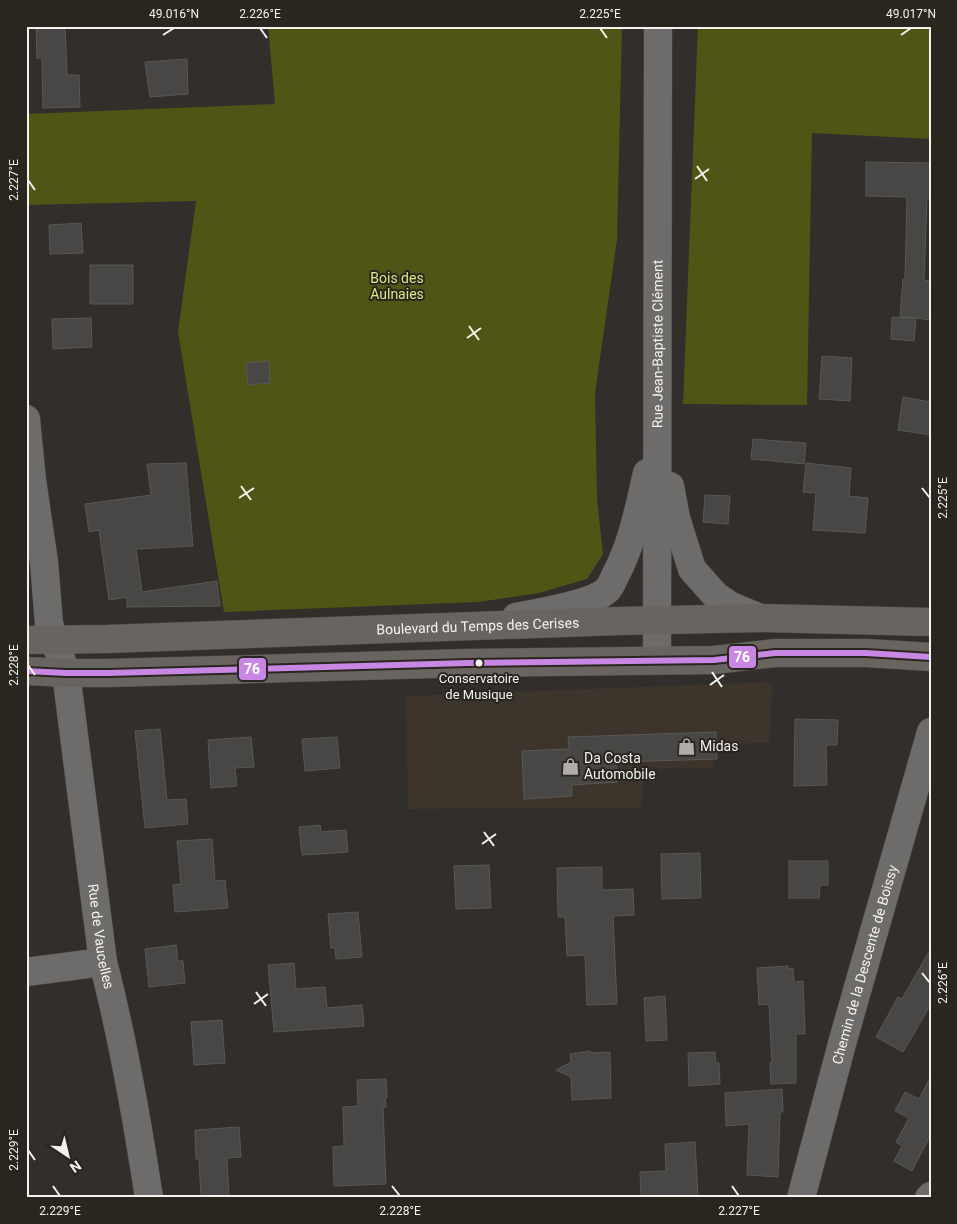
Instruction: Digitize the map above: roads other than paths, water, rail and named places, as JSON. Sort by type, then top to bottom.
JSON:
[{"type":"main road","name":"Boulevard du Temps des Cerises","points":[[26,640],[107,639],[657,620],[760,618],[931,622]]},
{"type":"main road","points":[[26,671],[66,674],[405,664],[714,660],[775,653],[931,657]]},
{"type":"street","name":"Rue Jean-Baptiste Clément","points":[[657,660],[658,26]]},
{"type":"street","points":[[26,419],[28,453],[44,562],[49,624],[54,639]]},
{"type":"street","points":[[658,426],[676,518],[692,569],[716,596],[731,606],[760,618]]},
{"type":"street","points":[[476,627],[512,617],[564,608],[583,602],[607,590],[621,564],[638,512],[658,426]]},
{"type":"street","name":"Rue de Vaucelles","points":[[54,639],[66,674],[103,962],[139,1132],[149,1198]]},
{"type":"street","name":"Chemin de la Descente de Boissy","points":[[801,1198],[846,1030],[931,732]]},
{"type":"street","points":[[26,972],[103,962]]},
{"type":"place","name":"Conservatoire de Musique","points":[[479,663]]},
{"type":"place","name":"Midas","points":[[686,746]]},
{"type":"place","name":"Da Costa Automobile","points":[[570,766]]},
{"type":"park label","name":"Bois des Aulnaies","points":[[397,286]]}]
